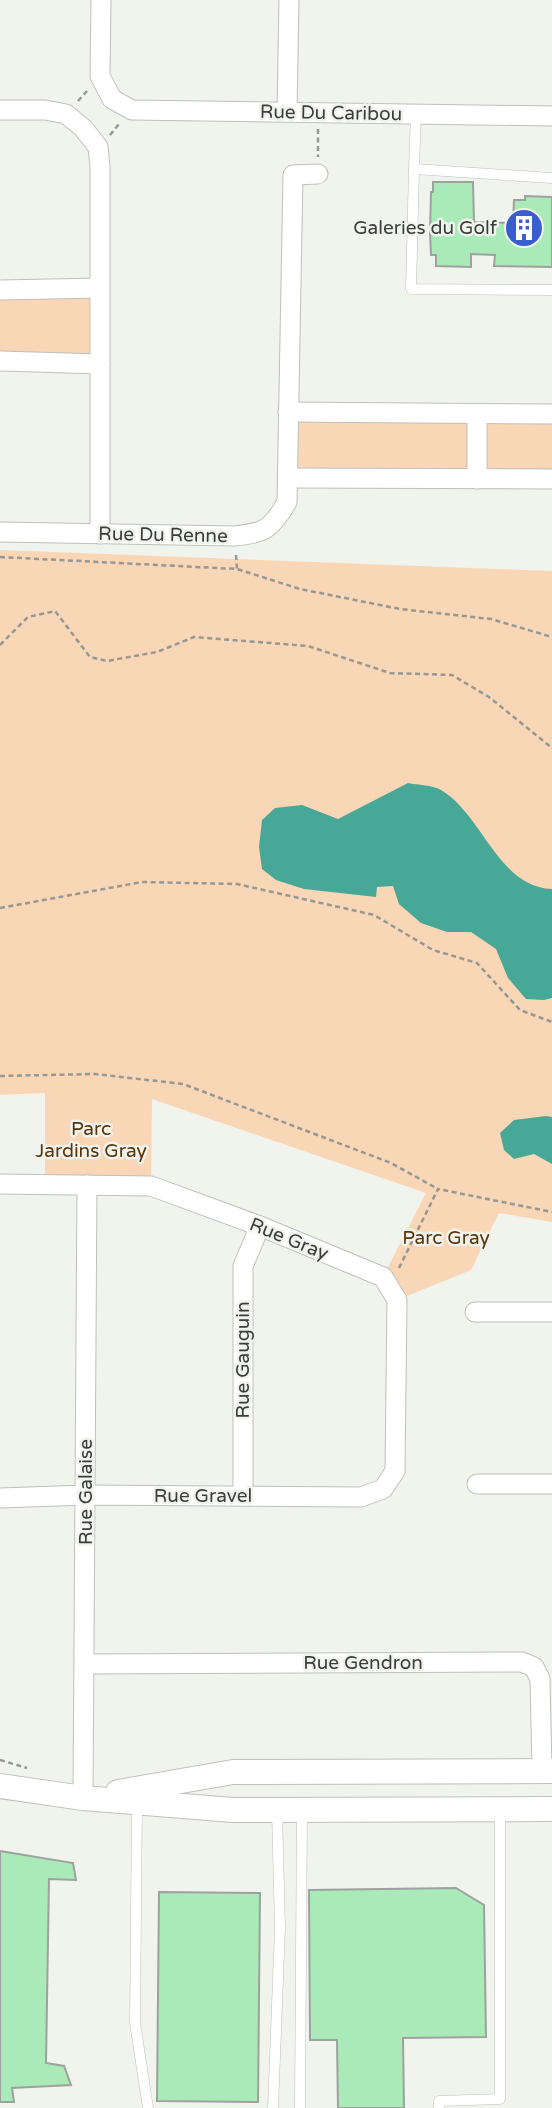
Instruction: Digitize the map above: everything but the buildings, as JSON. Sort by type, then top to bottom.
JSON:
[{"type":"street","points":[[100,76],[101,0]]},
{"type":"street","points":[[287,112],[289,0]]},
{"type":"street","name":"Rue Du Caribou","points":[[100,76],[112,99],[132,110],[552,116]]},
{"type":"street","points":[[0,110],[45,110],[66,114],[83,128],[98,147],[100,534]]},
{"type":"street","name":"Rue Du Renne","points":[[0,532],[234,537],[258,533],[275,521],[287,502],[293,175],[318,174]]},
{"type":"street","points":[[0,290],[100,288]]},
{"type":"street","points":[[0,361],[100,364]]},
{"type":"street","points":[[288,412],[552,414]]},
{"type":"street","points":[[477,414],[477,479]]},
{"type":"street","points":[[288,478],[552,479]]},
{"type":"street","name":"Rue Gray","points":[[0,1184],[151,1186],[260,1226],[383,1277],[390,1287]]},
{"type":"street","name":"Rue Galaise","points":[[83,1798],[87,1185]]},
{"type":"street","name":"Rue Gauguin","points":[[243,1496],[243,1266],[260,1226]]},
{"type":"street","name":"Rue Gravel","points":[[0,1497],[361,1497],[383,1489],[395,1471],[397,1300],[390,1287]]},
{"type":"street","points":[[475,1312],[552,1312]]},
{"type":"street","points":[[477,1484],[552,1484]]},
{"type":"street","name":"Rue Gendron","points":[[85,1664],[522,1662],[534,1667],[540,1679],[547,1771]]},
{"type":"street","points":[[83,1798],[233,1772],[547,1771]]},
{"type":"street","points":[[290,1772],[291,1810]]},
{"type":"street","points":[[0,1786],[83,1798],[233,1810],[552,1809]]},
{"type":"lane","points":[[416,114],[411,289],[552,290]]},
{"type":"lane","points":[[415,169],[552,178]]},
{"type":"lane","points":[[137,1802],[135,2023],[148,2108]]},
{"type":"lane","points":[[439,2108],[439,2101],[500,2099],[500,1809]]},
{"type":"lane","points":[[273,2108],[280,1928],[291,1810]]},
{"type":"lane","points":[[291,1810],[300,2108]]},
{"type":"path","points":[[66,114],[100,76]]},
{"type":"path","points":[[98,147],[132,110]]},
{"type":"path","points":[[318,113],[318,174]]},
{"type":"path","points":[[0,557],[237,569],[300,589],[400,609],[491,619],[552,637]]},
{"type":"path","points":[[0,645],[28,617],[55,611],[90,657],[107,662],[157,652],[194,637],[308,646],[390,673],[452,675],[489,697],[552,748]]},
{"type":"path","points":[[0,908],[142,882],[237,884],[374,915],[433,950],[477,963],[520,1010],[552,1022]]},
{"type":"path","points":[[0,1076],[95,1074],[183,1084],[391,1163],[438,1189],[552,1212]]},
{"type":"path","points":[[390,1287],[438,1189]]},
{"type":"green space","points":[[100,288],[100,364],[0,361],[0,290]]},
{"type":"green space","points":[[288,412],[552,414],[552,479],[288,478]]},
{"type":"green space","points":[[0,550],[552,571],[552,1222],[499,1213],[471,1270],[397,1300],[383,1277],[426,1193],[152,1099],[151,1186],[45,1184],[45,1093],[0,1095]]},
{"type":"shaded area","points":[[408,783],[441,790],[456,801],[504,863],[518,876],[533,885],[552,889],[552,998],[526,999],[508,978],[496,949],[471,932],[447,932],[421,923],[399,904],[393,886],[377,887],[376,897],[304,889],[276,880],[262,869],[259,847],[262,820],[275,808],[302,805],[338,819]]},
{"type":"shaded area","points":[[552,1117],[552,1164],[534,1154],[514,1159],[504,1150],[500,1133],[514,1120]]},
{"type":"place","name":"Galeries du Golf","points":[[524,228]]},
{"type":"park label","name":"Parc Jardins Gray","points":[[91,1140]]},
{"type":"park label","name":"Parc Gray","points":[[446,1238]]}]
